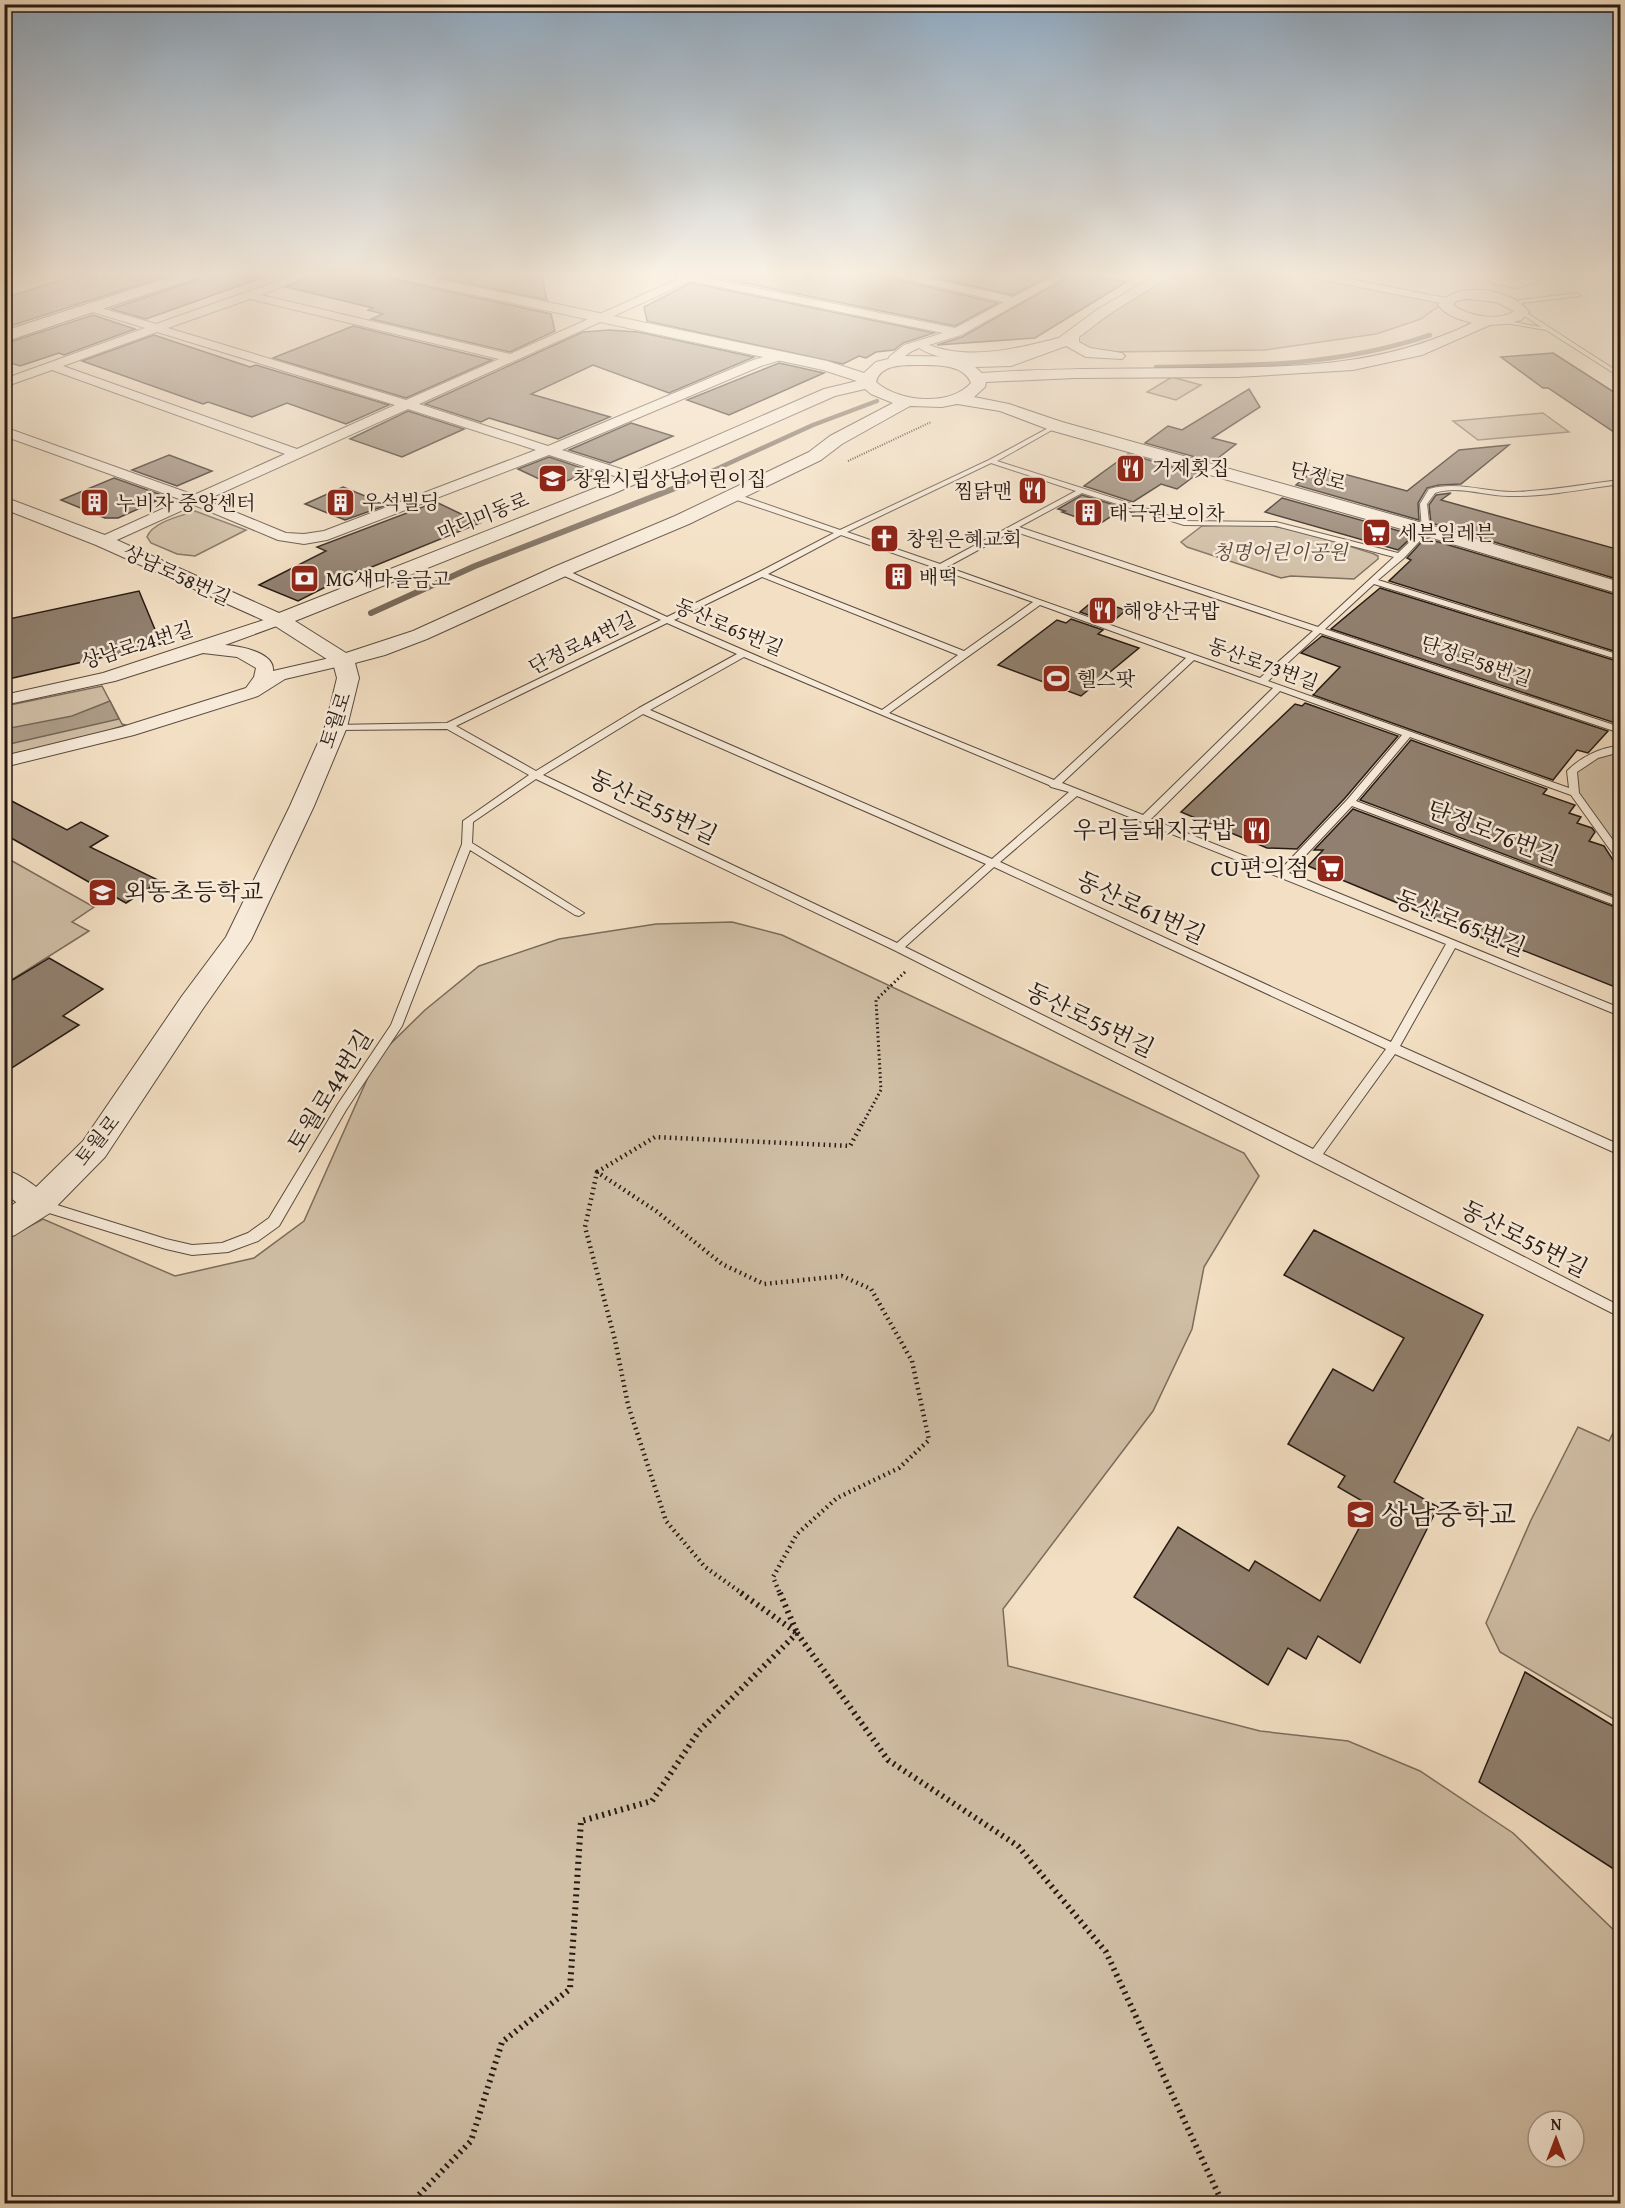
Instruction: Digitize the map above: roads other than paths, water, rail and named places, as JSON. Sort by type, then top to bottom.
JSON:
[{"type":"street","points":[[4,383],[21,377]]},
{"type":"street","points":[[83,377],[298,454]]},
{"type":"street","points":[[316,377],[635,478]]},
{"type":"street","points":[[103,541],[470,377]]},
{"type":"street","points":[[4,431],[194,500],[283,537],[314,538],[547,451],[723,377]]},
{"type":"street","points":[[830,392],[837,383],[835,377]]},
{"type":"street","name":"마디미동로","points":[[279,621],[635,478],[868,377]]},
{"type":"street","points":[[872,377],[880,394],[910,410]]},
{"type":"street","points":[[975,377],[987,393]]},
{"type":"street","points":[[987,393],[993,383],[1023,377]]},
{"type":"street","points":[[958,400],[987,393]]},
{"type":"street","name":"단정로","points":[[958,400],[987,393],[1056,426],[1426,530],[1620,588]]},
{"type":"street","name":"토월로","points":[[4,1226],[39,1204],[94,1149],[192,1003],[238,940],[302,806],[336,727],[348,678],[343,660],[378,651],[420,636],[561,571],[681,520],[815,456],[836,440],[910,410],[958,400]]},
{"type":"street","points":[[815,456],[865,441],[895,427]]},
{"type":"street","name":"상남로58번길","points":[[4,502],[103,541],[279,621],[343,660]]},
{"type":"street","name":"상남로24번길","points":[[4,700],[86,683],[279,621]]},
{"type":"street","points":[[191,650],[239,651],[251,655],[265,667],[263,678],[252,692]]},
{"type":"street","points":[[4,762],[128,731],[252,692],[279,675],[343,660]]},
{"type":"street","points":[[4,1179],[39,1204]]},
{"type":"lane","name":"단정로44번길","points":[[449,726],[762,574],[839,533],[991,461],[1056,426]]},
{"type":"lane","points":[[991,461],[1184,522],[1276,524],[1401,556]]},
{"type":"lane","points":[[1262,681],[1401,556],[1426,530],[1422,513],[1424,503],[1427,495],[1435,489],[1528,493],[1620,482]]},
{"type":"lane","points":[[941,567],[1082,490]]},
{"type":"lane","name":"동산로73번길","points":[[731,495],[941,567],[1574,793]]},
{"type":"lane","name":"단정로58번길","points":[[1013,528],[1620,730]]},
{"type":"lane","name":"동산로65번길","points":[[561,571],[667,621],[1054,785],[1282,874],[1620,1012]]},
{"type":"lane","points":[[762,574],[963,654]]},
{"type":"lane","name":"단정로58번길","points":[[1373,581],[1620,658]]},
{"type":"lane","points":[[884,713],[1037,603]]},
{"type":"lane","name":"동산로55번길","points":[[536,775],[642,710],[744,654]]},
{"type":"lane","points":[[1054,785],[1192,657]]},
{"type":"lane","points":[[1144,820],[1278,688]]},
{"type":"lane","name":"동산로61번길","points":[[642,710],[993,862],[1393,1048],[1620,1150]]},
{"type":"lane","name":"동산로55번길","points":[[336,727],[449,726],[536,775],[919,958],[1620,1312]]},
{"type":"lane","points":[[1282,874],[1350,802],[1407,735]]},
{"type":"lane","points":[[1620,749],[1583,761],[1572,771],[1574,793],[1620,856]]},
{"type":"lane","name":"토월로44번길","points":[[39,1204],[192,1250],[223,1248],[253,1237],[274,1222],[342,1107],[396,1026],[467,844],[468,820],[536,775]]},
{"type":"lane","points":[[898,948],[1074,793]]},
{"type":"lane","name":"단정로76번길","points":[[1350,802],[1620,904]]},
{"type":"lane","points":[[467,844],[579,913]]},
{"type":"lane","points":[[1315,1156],[1393,1048],[1452,943]]},
{"type":"waterway","points":[[679,486],[813,425],[877,401]]},
{"type":"waterway","points":[[371,613],[475,566],[683,485]]},
{"type":"place","name":"거제횟집","points":[[1131,468]]},
{"type":"place","name":"창원시립상남어린이집","points":[[552,479]]},
{"type":"place","name":"찜닭맨","points":[[1033,491]]},
{"type":"place","name":"우석빌딩","points":[[341,502]]},
{"type":"place","name":"누비자 중앙센터","points":[[95,503]]},
{"type":"place","name":"태극권보이차","points":[[1088,513]]},
{"type":"place","name":"세븐일레븐","points":[[1377,533]]},
{"type":"place","name":"창원은혜교회","points":[[885,539]]},
{"type":"place","name":"배떡","points":[[898,577]]},
{"type":"place","name":"MG새마을금고","points":[[305,579]]},
{"type":"place","name":"해양산국밥","points":[[1102,611]]},
{"type":"place","name":"헬스팟","points":[[1056,679]]},
{"type":"place","name":"우리들돼지국밥","points":[[1256,830]]},
{"type":"place","name":"CU편의점","points":[[1330,868]]},
{"type":"place","name":"외동초등학교","points":[[103,892]]},
{"type":"place","name":"상남중학교","points":[[1360,1514]]},
{"type":"park label","name":"청명어린이공원","points":[[1280,552]]}]
